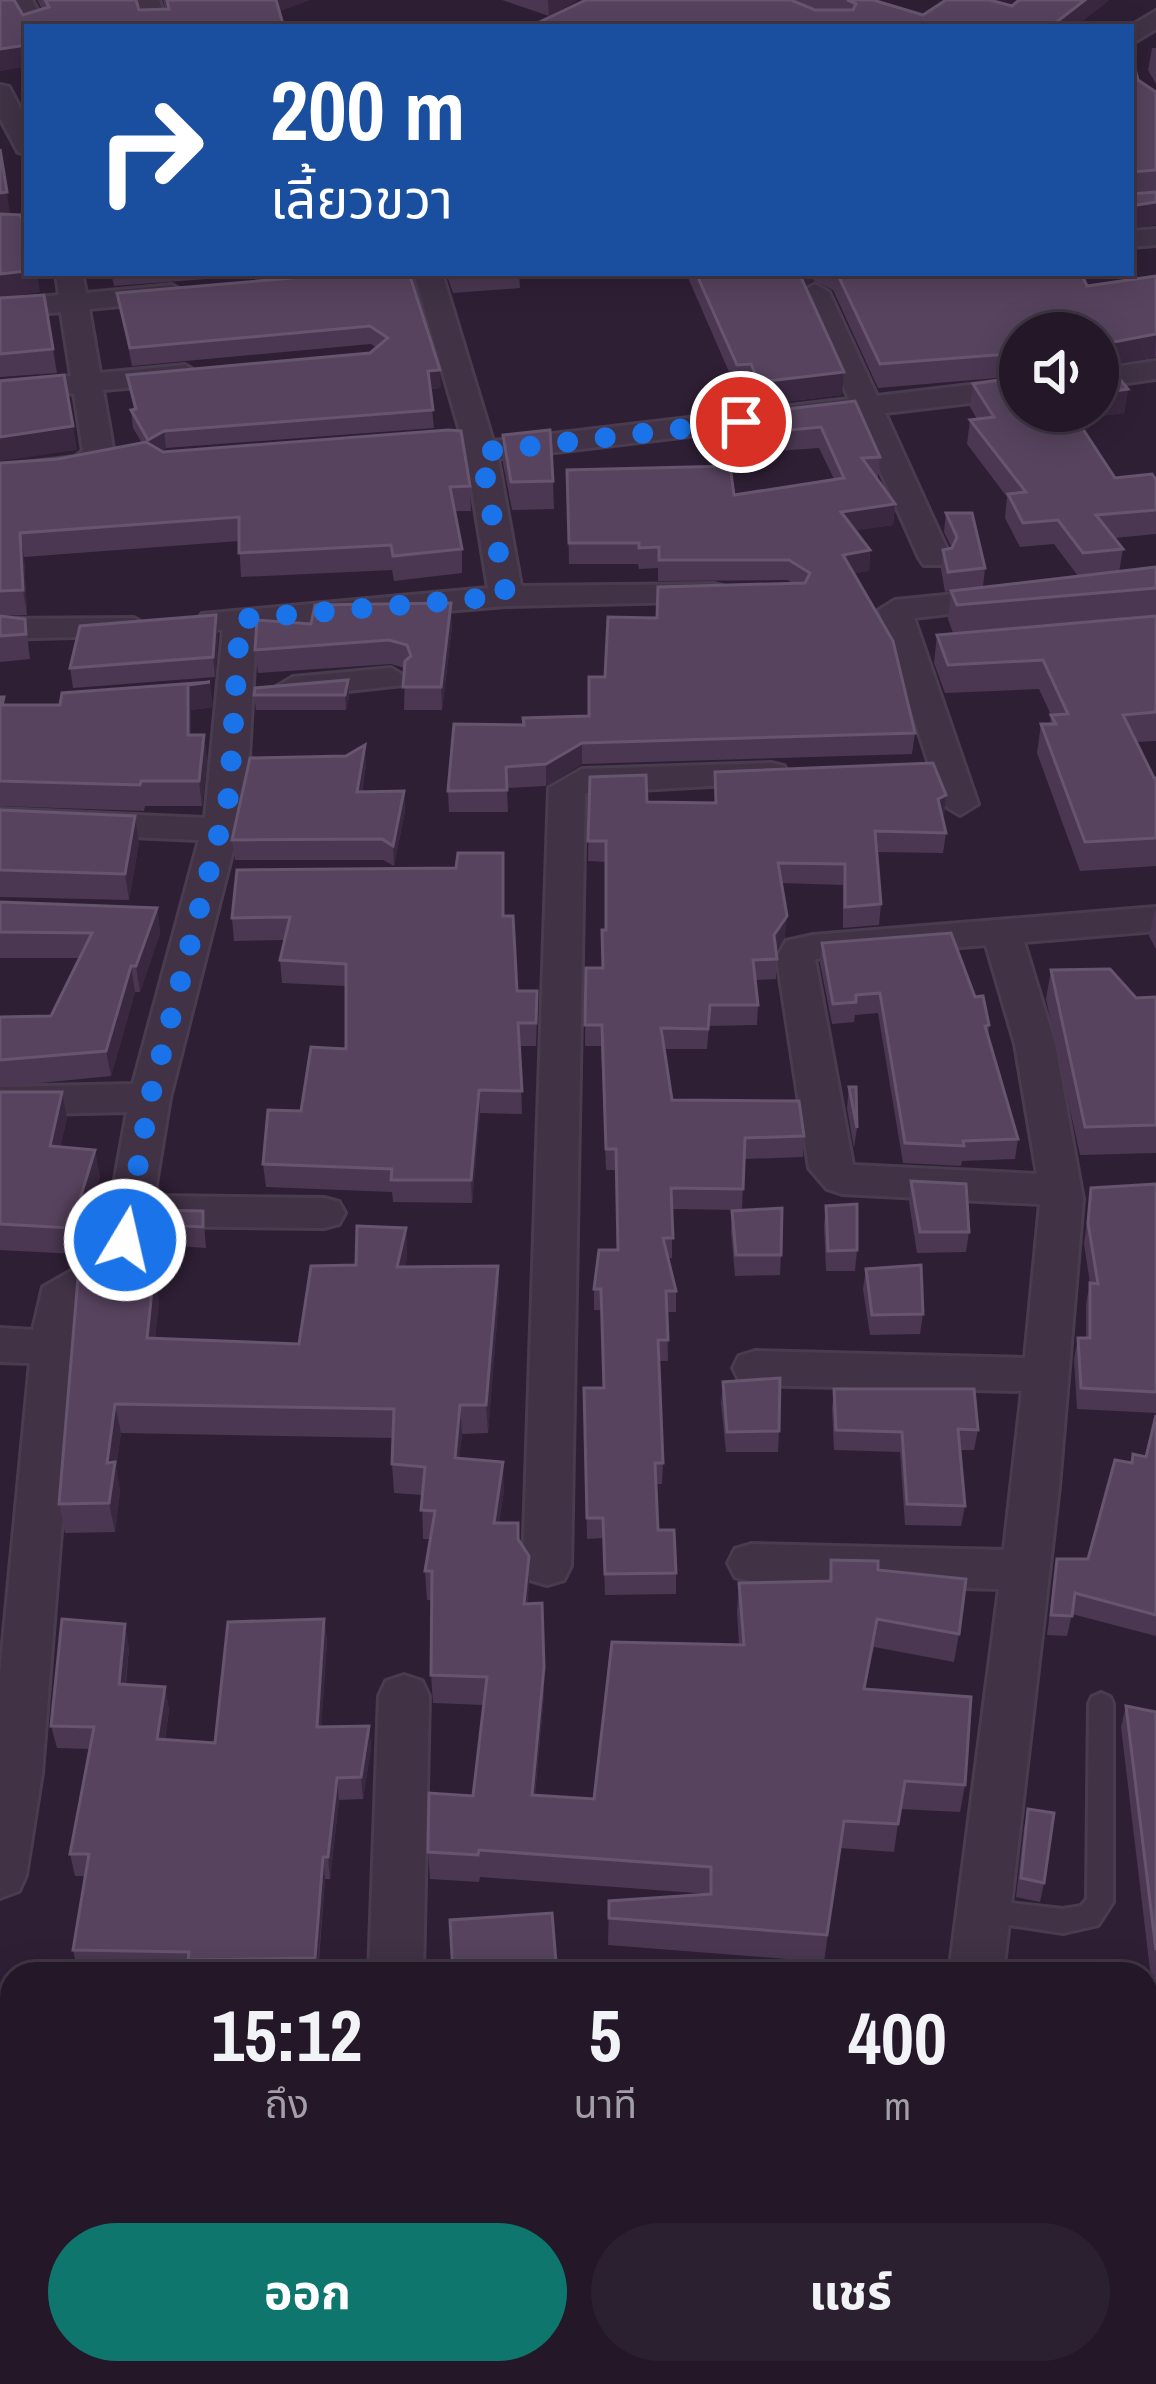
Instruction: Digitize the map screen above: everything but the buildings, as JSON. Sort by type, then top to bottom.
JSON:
[{"type":"street","points":[[0,92],[24,141]]},
{"type":"street","points":[[429,276],[506,596]]},
{"type":"street","points":[[0,475],[94,460],[99,454],[72,287]]},
{"type":"street","points":[[0,309],[72,287],[211,289]]},
{"type":"street","points":[[814,292],[935,557]]},
{"type":"street","points":[[0,391],[206,372]]},
{"type":"street","points":[[1119,376],[1153,374]]},
{"type":"street","points":[[471,443],[999,391]]},
{"type":"street","points":[[0,629],[95,631],[506,596],[747,594]]},
{"type":"street","points":[[960,804],[895,610],[1037,596]]},
{"type":"street","points":[[0,1875],[16,1773],[15,1628],[58,1298],[76,1282],[109,1269],[125,1240],[150,1098],[220,830],[230,764],[240,619]]},
{"type":"street","points":[[908,651],[953,647]]},
{"type":"street","points":[[196,695],[391,678]]},
{"type":"street","points":[[230,764],[277,763]]},
{"type":"street","points":[[900,769],[946,768]]},
{"type":"street","points":[[548,1566],[567,788],[582,780],[809,772]]},
{"type":"street","points":[[0,820],[220,830]]},
{"type":"street","points":[[1060,1190],[842,1179],[830,1168],[796,958],[800,950],[1156,920]]},
{"type":"street","points":[[978,1962],[1026,1570],[1060,1190],[1035,1044],[1002,934]]},
{"type":"street","points":[[0,1101],[150,1098]]},
{"type":"street","points":[[130,1211],[324,1213]]},
{"type":"street","points":[[0,1345],[54,1347]]},
{"type":"street","points":[[755,1368],[1046,1375]]},
{"type":"street","points":[[752,1563],[1026,1570]]},
{"type":"street","points":[[396,1962],[404,1696]]},
{"type":"lane","points":[[984,1912],[1063,1922],[1089,1917],[1100,1902],[1101,1704]]},
{"type":"route","points":[[125,1240],[150,1098],[229,795],[240,619],[506,596],[481,452],[741,422]]}]
